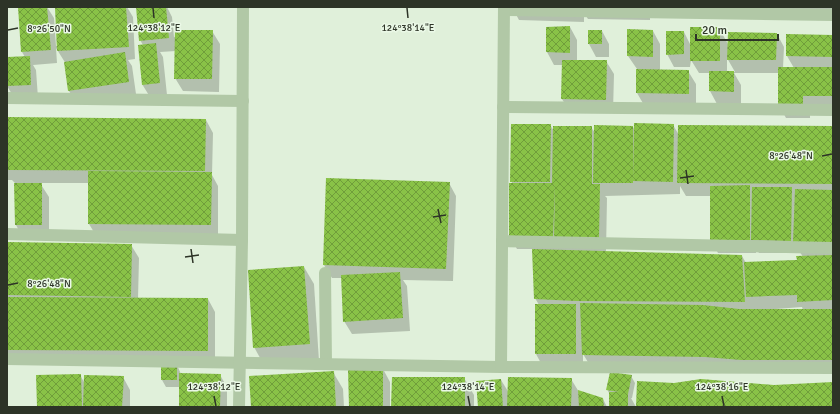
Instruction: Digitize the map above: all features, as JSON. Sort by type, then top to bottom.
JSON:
[{"type":"street","points":[[239,407],[242,240],[243,7]]},
{"type":"street","points":[[501,367],[504,9],[833,15]]},
{"type":"street","points":[[7,98],[243,101]]},
{"type":"street","points":[[503,107],[833,110]]},
{"type":"street","points":[[7,234],[242,240]]},
{"type":"street","points":[[502,241],[833,248]]},
{"type":"street","points":[[324,273],[326,364]]},
{"type":"street","points":[[7,359],[501,367],[833,368]]},
{"type":"building","points":[[18,7],[47,7],[51,50],[21,52]]},
{"type":"building","points":[[126,7],[129,47],[57,51],[55,8]]},
{"type":"building","points":[[136,7],[166,7],[169,38],[139,41]]},
{"type":"building","points":[[570,26],[570,53],[546,52],[546,27]]},
{"type":"building","points":[[690,27],[720,27],[720,61],[690,61]]},
{"type":"building","points":[[627,29],[653,30],[653,57],[627,56]]},
{"type":"building","points":[[175,30],[213,30],[212,79],[174,79]]},
{"type":"building","points":[[588,30],[602,30],[602,44],[588,44]]},
{"type":"building","points":[[666,31],[684,31],[684,54],[666,55]]},
{"type":"building","points":[[728,32],[777,33],[776,60],[727,60]]},
{"type":"building","points":[[786,34],[833,35],[833,57],[786,56]]},
{"type":"building","points":[[156,43],[160,83],[142,85],[138,45]]},
{"type":"building","points":[[125,52],[129,82],[68,91],[64,62]]},
{"type":"building","points":[[30,56],[31,85],[7,86],[7,57]]},
{"type":"building","points":[[562,60],[607,60],[606,100],[561,99]]},
{"type":"building","points":[[778,67],[833,67],[833,96],[803,96],[803,106],[778,106]]},
{"type":"building","points":[[636,69],[689,70],[689,94],[636,93]]},
{"type":"building","points":[[709,71],[734,71],[734,92],[709,91]]},
{"type":"building","points":[[7,117],[206,119],[205,171],[7,170]]},
{"type":"building","points":[[634,123],[674,124],[673,182],[633,181]]},
{"type":"building","points":[[511,124],[551,124],[550,182],[510,182]]},
{"type":"building","points":[[594,125],[633,126],[633,183],[593,183]]},
{"type":"building","points":[[678,125],[833,126],[833,184],[677,183]]},
{"type":"building","points":[[553,126],[592,126],[592,184],[600,184],[599,238],[554,238],[555,183],[553,237],[509,237],[509,183],[552,183]]},
{"type":"building","points":[[88,171],[212,172],[211,225],[88,224]]},
{"type":"building","points":[[326,178],[450,182],[446,269],[323,265]]},
{"type":"building","points":[[14,183],[42,183],[42,225],[15,225]]},
{"type":"building","points":[[750,185],[750,240],[710,240],[710,186]]},
{"type":"building","points":[[752,187],[792,187],[791,241],[751,240]]},
{"type":"building","points":[[795,189],[833,190],[833,243],[793,242]]},
{"type":"building","points":[[7,242],[132,244],[131,297],[7,295]]},
{"type":"building","points":[[532,249],[742,255],[745,302],[576,301],[534,299]]},
{"type":"building","points":[[833,255],[833,300],[797,302],[797,295],[746,297],[744,262],[797,260],[796,256]]},
{"type":"building","points":[[304,266],[310,344],[253,348],[248,270]]},
{"type":"building","points":[[400,272],[403,318],[343,322],[341,275]]},
{"type":"building","points":[[7,297],[208,298],[208,351],[7,350]]},
{"type":"building","points":[[580,303],[703,305],[739,309],[833,309],[833,360],[741,360],[705,357],[582,355]]},
{"type":"building","points":[[535,304],[576,304],[576,354],[535,354]]},
{"type":"building","points":[[161,364],[177,364],[177,380],[161,380]]},
{"type":"building","points":[[383,368],[383,407],[349,407],[348,369]]},
{"type":"building","points":[[334,371],[336,407],[251,407],[249,376]]},
{"type":"building","points":[[610,372],[632,375],[628,394],[628,407],[609,407],[609,392],[619,392],[606,390]]},
{"type":"building","points":[[179,373],[221,374],[220,407],[179,407]]},
{"type":"building","points":[[81,374],[82,407],[37,407],[36,375]]},
{"type":"building","points":[[84,375],[124,376],[122,407],[83,407]]},
{"type":"building","points":[[392,377],[465,377],[465,407],[391,407]]},
{"type":"building","points":[[508,377],[572,378],[571,407],[507,407]]},
{"type":"building","points":[[501,379],[503,407],[478,407],[476,381]]},
{"type":"building","points":[[701,379],[774,385],[833,382],[833,407],[636,407],[637,381],[674,383]]},
{"type":"building","points":[[578,390],[603,398],[604,407],[579,407]]}]
